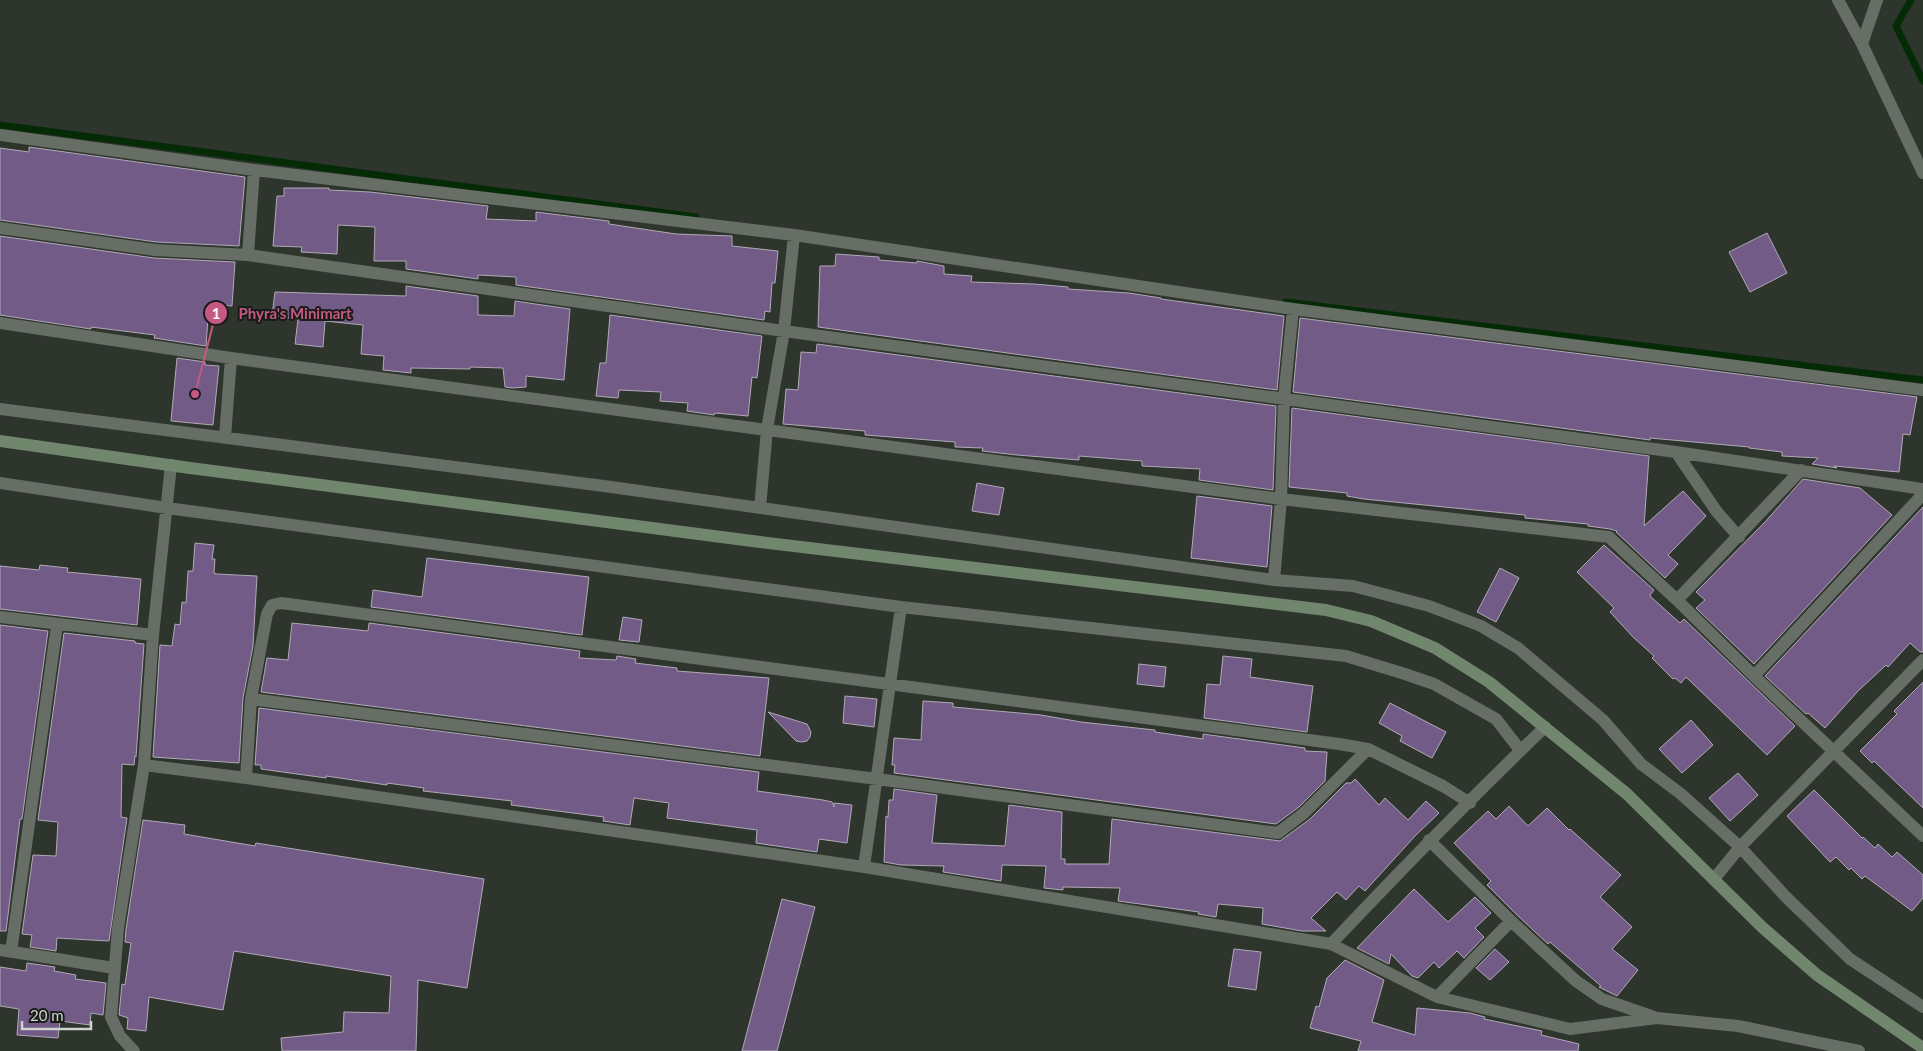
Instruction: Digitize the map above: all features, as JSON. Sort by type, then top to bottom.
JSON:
[{"type":"street","points":[[1838,0],[1862,44],[1923,173]]},
{"type":"street","points":[[1862,44],[1877,0]]},
{"type":"street","points":[[0,135],[254,170],[794,235],[1294,309],[1923,390]]},
{"type":"street","points":[[248,255],[254,170]]},
{"type":"street","points":[[0,228],[155,250],[248,255],[784,331],[1676,452],[1923,489]]},
{"type":"street","points":[[760,508],[767,429],[784,331],[794,235]]},
{"type":"street","points":[[1274,580],[1281,498],[1284,398],[1294,309]]},
{"type":"street","points":[[0,324],[231,358],[1281,498],[1609,537],[1834,752],[1922,833]]},
{"type":"street","points":[[225,437],[231,358]]},
{"type":"street","points":[[0,408],[438,464],[1274,580],[1353,586],[1430,606],[1481,626],[1518,648],[1566,687],[1603,720],[1641,764],[1681,794],[1740,847],[1786,897],[1850,959],[1923,1007]]},
{"type":"street","points":[[0,440],[171,465],[780,545],[1326,610],[1371,622],[1435,648],[1489,682],[1627,794],[1762,927],[1817,975],[1922,1045]]},
{"type":"street","points":[[1676,452],[1717,512],[1738,537]]},
{"type":"street","points":[[134,1051],[120,1036],[111,1016],[114,968],[119,918],[144,765],[153,635],[171,465]]},
{"type":"street","points":[[1677,600],[1801,470]]},
{"type":"street","points":[[0,484],[900,607],[1346,656],[1434,684],[1496,718],[1520,750]]},
{"type":"street","points":[[1754,676],[1923,494]]},
{"type":"street","points":[[246,778],[252,700],[267,614],[272,606],[281,603],[1339,744],[1368,749],[1443,786],[1470,803]]},
{"type":"street","points":[[864,867],[900,607]]},
{"type":"street","points":[[0,617],[153,635]]},
{"type":"street","points":[[57,625],[5,951],[114,968]]},
{"type":"street","points":[[1714,879],[1740,847],[1923,660]]},
{"type":"street","points":[[252,700],[877,779],[1278,833],[1304,813],[1368,749]]},
{"type":"street","points":[[1331,944],[1430,840],[1470,803],[1545,726]]},
{"type":"street","points":[[144,765],[864,867],[1331,944],[1436,997],[1570,1029],[1657,1018],[1738,1026],[1859,1051]]},
{"type":"street","points":[[1430,840],[1511,921],[1576,981],[1602,999],[1657,1018]]},
{"type":"street","points":[[1436,997],[1511,921]]},
{"type":"building","points":[[29,147],[245,177],[239,246],[156,242],[0,220],[0,148],[29,152]]},
{"type":"building","points":[[284,188],[329,188],[329,190],[370,192],[488,206],[486,219],[536,221],[536,212],[609,221],[609,224],[676,234],[732,236],[732,246],[778,251],[775,283],[772,283],[770,312],[765,311],[764,320],[516,285],[516,277],[478,275],[478,279],[406,269],[406,261],[374,261],[375,227],[338,225],[337,254],[301,252],[302,247],[273,246],[277,196],[284,196]]},
{"type":"building","points":[[1767,233],[1787,273],[1750,292],[1729,252]]},
{"type":"building","points":[[0,236],[154,258],[235,262],[232,306],[209,304],[206,346],[154,338],[155,335],[91,327],[91,329],[0,315]]},
{"type":"building","points":[[836,254],[879,257],[879,260],[917,263],[917,261],[944,266],[944,274],[972,276],[971,282],[1034,284],[1068,287],[1068,289],[1129,293],[1284,316],[1277,390],[818,327],[820,266],[835,266]]},
{"type":"building","points":[[406,286],[478,296],[478,315],[514,316],[515,301],[570,309],[564,380],[526,376],[526,387],[513,388],[505,387],[503,368],[411,368],[411,373],[383,370],[384,356],[361,354],[363,325],[325,321],[323,347],[295,344],[298,319],[272,316],[275,292],[406,296]]},
{"type":"building","points":[[610,315],[762,336],[757,378],[752,377],[748,416],[715,413],[714,415],[687,411],[688,403],[660,401],[661,392],[619,390],[618,398],[596,396],[600,363],[606,363]]},
{"type":"building","points":[[1300,318],[1917,397],[1910,435],[1903,434],[1899,472],[1834,466],[1837,468],[1812,464],[1818,458],[1782,456],[1782,452],[1749,447],[1650,438],[1650,440],[1293,392]]},
{"type":"building","points":[[817,344],[1276,406],[1273,490],[1199,480],[1200,469],[1142,466],[1142,461],[1079,456],[1079,460],[1017,455],[982,451],[983,448],[955,447],[955,442],[865,435],[865,431],[783,424],[786,389],[798,390],[801,352],[816,353]]},
{"type":"building","points":[[177,358],[205,362],[205,365],[219,366],[213,425],[171,421]]},
{"type":"building","points":[[1292,408],[1649,456],[1644,526],[1683,491],[1706,516],[1668,555],[1678,564],[1665,578],[1617,531],[1610,529],[1588,526],[1588,524],[1525,518],[1525,515],[1364,499],[1347,496],[1347,493],[1289,487]]},
{"type":"building","points":[[1803,479],[1860,488],[1892,515],[1754,664],[1696,608],[1705,600],[1696,592],[1765,522]]},
{"type":"building","points":[[977,483],[1004,488],[999,515],[972,511]]},
{"type":"building","points":[[1197,496],[1272,506],[1267,567],[1191,558]]},
{"type":"building","points":[[1923,507],[1923,652],[1920,652],[1910,643],[1888,667],[1886,665],[1858,691],[1825,728],[1808,713],[1806,714],[1765,676]]},
{"type":"building","points":[[195,543],[214,545],[212,559],[215,559],[214,573],[257,576],[253,646],[243,698],[239,763],[153,757],[160,645],[172,646],[175,624],[180,625],[182,602],[186,603],[188,571],[193,571]]},
{"type":"building","points":[[1604,545],[1654,590],[1650,595],[1651,597],[1680,623],[1684,619],[1795,726],[1767,755],[1686,677],[1681,683],[1675,678],[1673,679],[1652,658],[1654,656],[1610,612],[1614,608],[1577,572]]},
{"type":"building","points":[[427,558],[589,577],[582,635],[371,607],[373,590],[422,597]]},
{"type":"building","points":[[40,565],[68,568],[67,572],[141,579],[137,625],[0,609],[0,566],[39,570]]},
{"type":"building","points":[[1500,568],[1519,578],[1496,622],[1477,612]]},
{"type":"building","points":[[623,617],[642,620],[639,642],[619,640]]},
{"type":"building","points":[[292,623],[368,631],[369,623],[580,651],[579,658],[616,660],[617,656],[636,659],[635,663],[677,668],[677,671],[769,678],[760,756],[261,692],[267,658],[288,660]]},
{"type":"building","points":[[0,625],[48,631],[22,819],[20,819],[6,931],[0,931]]},
{"type":"building","points":[[64,633],[135,641],[135,643],[144,644],[136,757],[134,765],[122,764],[121,817],[127,818],[109,941],[57,938],[56,951],[30,947],[32,935],[22,934],[33,855],[56,856],[58,822],[38,820]]},
{"type":"building","points":[[1223,656],[1252,659],[1250,677],[1313,686],[1307,732],[1204,718],[1207,684],[1220,685]]},
{"type":"building","points":[[1139,664],[1166,667],[1164,687],[1137,684]]},
{"type":"building","points":[[1923,682],[1923,808],[1874,761],[1872,763],[1860,751],[1897,714],[1894,711]]},
{"type":"building","points":[[845,696],[877,699],[874,727],[843,723]]},
{"type":"building","points":[[923,701],[953,703],[953,707],[1041,715],[1081,722],[1155,730],[1155,732],[1203,739],[1203,734],[1305,748],[1305,751],[1327,752],[1325,781],[1299,807],[1276,824],[894,773],[895,765],[892,765],[894,738],[921,740]]},
{"type":"building","points":[[1390,703],[1446,732],[1432,758],[1400,741],[1402,736],[1379,723]]},
{"type":"building","points":[[259,708],[759,772],[757,791],[823,800],[832,802],[834,807],[834,803],[852,805],[847,843],[819,839],[817,852],[756,843],[757,830],[667,818],[669,803],[634,798],[630,825],[603,821],[604,817],[511,805],[512,801],[423,791],[424,788],[387,783],[387,785],[261,769],[261,765],[255,765]]},
{"type":"building","points":[[768,712],[807,724],[811,732],[810,737],[807,741],[796,741]]},
{"type":"building","points":[[1691,720],[1713,745],[1682,773],[1659,749]]},
{"type":"building","points":[[1738,773],[1758,795],[1730,821],[1709,798]]},
{"type":"building","points":[[1355,779],[1379,805],[1385,798],[1408,820],[1426,801],[1439,813],[1415,836],[1365,891],[1359,886],[1346,900],[1337,892],[1311,918],[1326,931],[1302,931],[1262,924],[1263,908],[1218,904],[1216,917],[1198,914],[1199,912],[1118,901],[1120,888],[1063,887],[1063,890],[1044,888],[1046,866],[1002,865],[1001,881],[943,872],[944,866],[901,865],[884,862],[886,816],[888,817],[889,800],[893,800],[894,789],[937,795],[932,843],[1005,846],[1009,805],[1062,812],[1061,859],[1065,859],[1065,864],[1109,864],[1112,819],[1280,841],[1310,819],[1346,783],[1351,783]]},
{"type":"building","points":[[1814,790],[1862,838],[1875,848],[1878,844],[1892,857],[1897,852],[1923,875],[1923,898],[1912,911],[1865,876],[1862,879],[1851,868],[1849,870],[1836,857],[1830,862],[1787,816]]},
{"type":"building","points":[[1509,806],[1528,826],[1547,808],[1569,830],[1621,875],[1600,897],[1632,927],[1612,949],[1638,970],[1617,996],[1599,987],[1601,986],[1550,942],[1548,944],[1517,915],[1487,885],[1491,881],[1454,843],[1488,811],[1496,819]]},
{"type":"building","points":[[143,820],[185,825],[184,834],[255,846],[256,843],[484,879],[467,988],[418,980],[416,1051],[282,1051],[281,1038],[343,1032],[344,1012],[389,1013],[391,976],[234,951],[223,1010],[149,997],[146,1031],[127,1029],[128,1018],[119,1015],[122,984],[125,985],[131,943],[125,942],[126,929]]},
{"type":"building","points":[[1414,889],[1448,922],[1475,897],[1491,913],[1475,928],[1484,937],[1464,958],[1457,951],[1439,968],[1434,962],[1418,978],[1412,976],[1391,954],[1389,964],[1357,948]]},
{"type":"building","points":[[782,899],[815,907],[777,1051],[742,1051]]},
{"type":"building","points":[[1234,949],[1261,952],[1256,990],[1228,986]]},
{"type":"building","points":[[1495,949],[1509,962],[1490,980],[1476,968]]},
{"type":"building","points":[[1345,960],[1384,980],[1372,1022],[1415,1035],[1417,1008],[1470,1013],[1485,1017],[1484,1019],[1542,1031],[1541,1035],[1579,1044],[1578,1051],[1358,1051],[1361,1041],[1310,1028],[1316,1006],[1319,1007],[1327,978]]},
{"type":"building","points":[[27,963],[55,967],[54,971],[76,975],[75,979],[106,983],[103,1015],[91,1013],[90,1025],[60,1021],[58,1038],[17,1035],[19,1009],[0,1006],[0,967],[26,971]]},
{"type":"waterway","points":[[1911,0],[1896,26],[1923,81]]},
{"type":"waterway","points":[[0,125],[696,217]]},
{"type":"waterway","points":[[1286,302],[1923,380]]},
{"type":"place","name":"Phyra's Minimart","points":[[195,394]]}]
